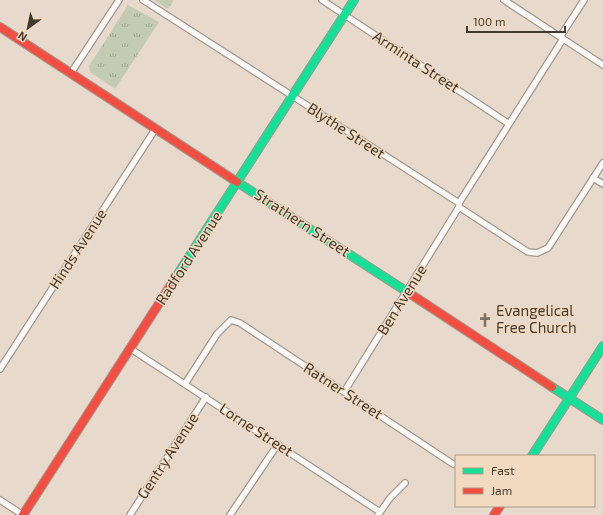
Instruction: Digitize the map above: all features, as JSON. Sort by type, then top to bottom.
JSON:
[{"type":"main road","name":"Radford Avenue","points":[[23,515],[354,0]]},
{"type":"main road","name":"Strathern Street","points":[[0,27],[603,420]]},
{"type":"main road","points":[[533,455],[603,346]]},
{"type":"street","points":[[71,73],[119,0]]},
{"type":"street","name":"Blythe Street","points":[[143,0],[459,205],[528,252],[537,253],[548,248],[593,178]]},
{"type":"street","name":"Arminta Street","points":[[322,0],[509,124]]},
{"type":"street","points":[[504,0],[603,65]]},
{"type":"street","name":"Ben Avenue","points":[[344,392],[584,0]]},
{"type":"street","name":"Hinds Avenue","points":[[0,369],[156,128]]},
{"type":"street","points":[[603,163],[593,178],[603,184]]},
{"type":"street","name":"Ratner Street","points":[[185,384],[217,334],[231,320],[240,323],[453,464]]},
{"type":"street","name":"Lorne Street","points":[[131,348],[278,444],[379,514]]},
{"type":"street","name":"Gentry Avenue","points":[[130,515],[206,397]]},
{"type":"street","points":[[230,515],[278,444]]},
{"type":"street","points":[[379,514],[405,483]]},
{"type":"street","points":[[0,500],[23,515]]},
{"type":"green space","points":[[154,0],[174,0],[168,9]]},
{"type":"green space","points":[[128,5],[159,22],[115,89],[90,72],[89,66]]},
{"type":"traffic: fast","points":[[176,277],[354,0]]},
{"type":"traffic: fast","points":[[237,182],[409,293]]},
{"type":"traffic: fast","points":[[533,455],[603,346]]},
{"type":"traffic: fast","points":[[552,387],[603,420]]},
{"type":"traffic: jam","points":[[0,27],[237,182]]},
{"type":"traffic: jam","points":[[23,515],[176,277]]},
{"type":"traffic: jam","points":[[409,293],[552,387]]},
{"type":"traffic: jam","points":[[494,515],[499,507]]},
{"type":"place","name":"Evangelical Free Church","points":[[485,320]]}]
